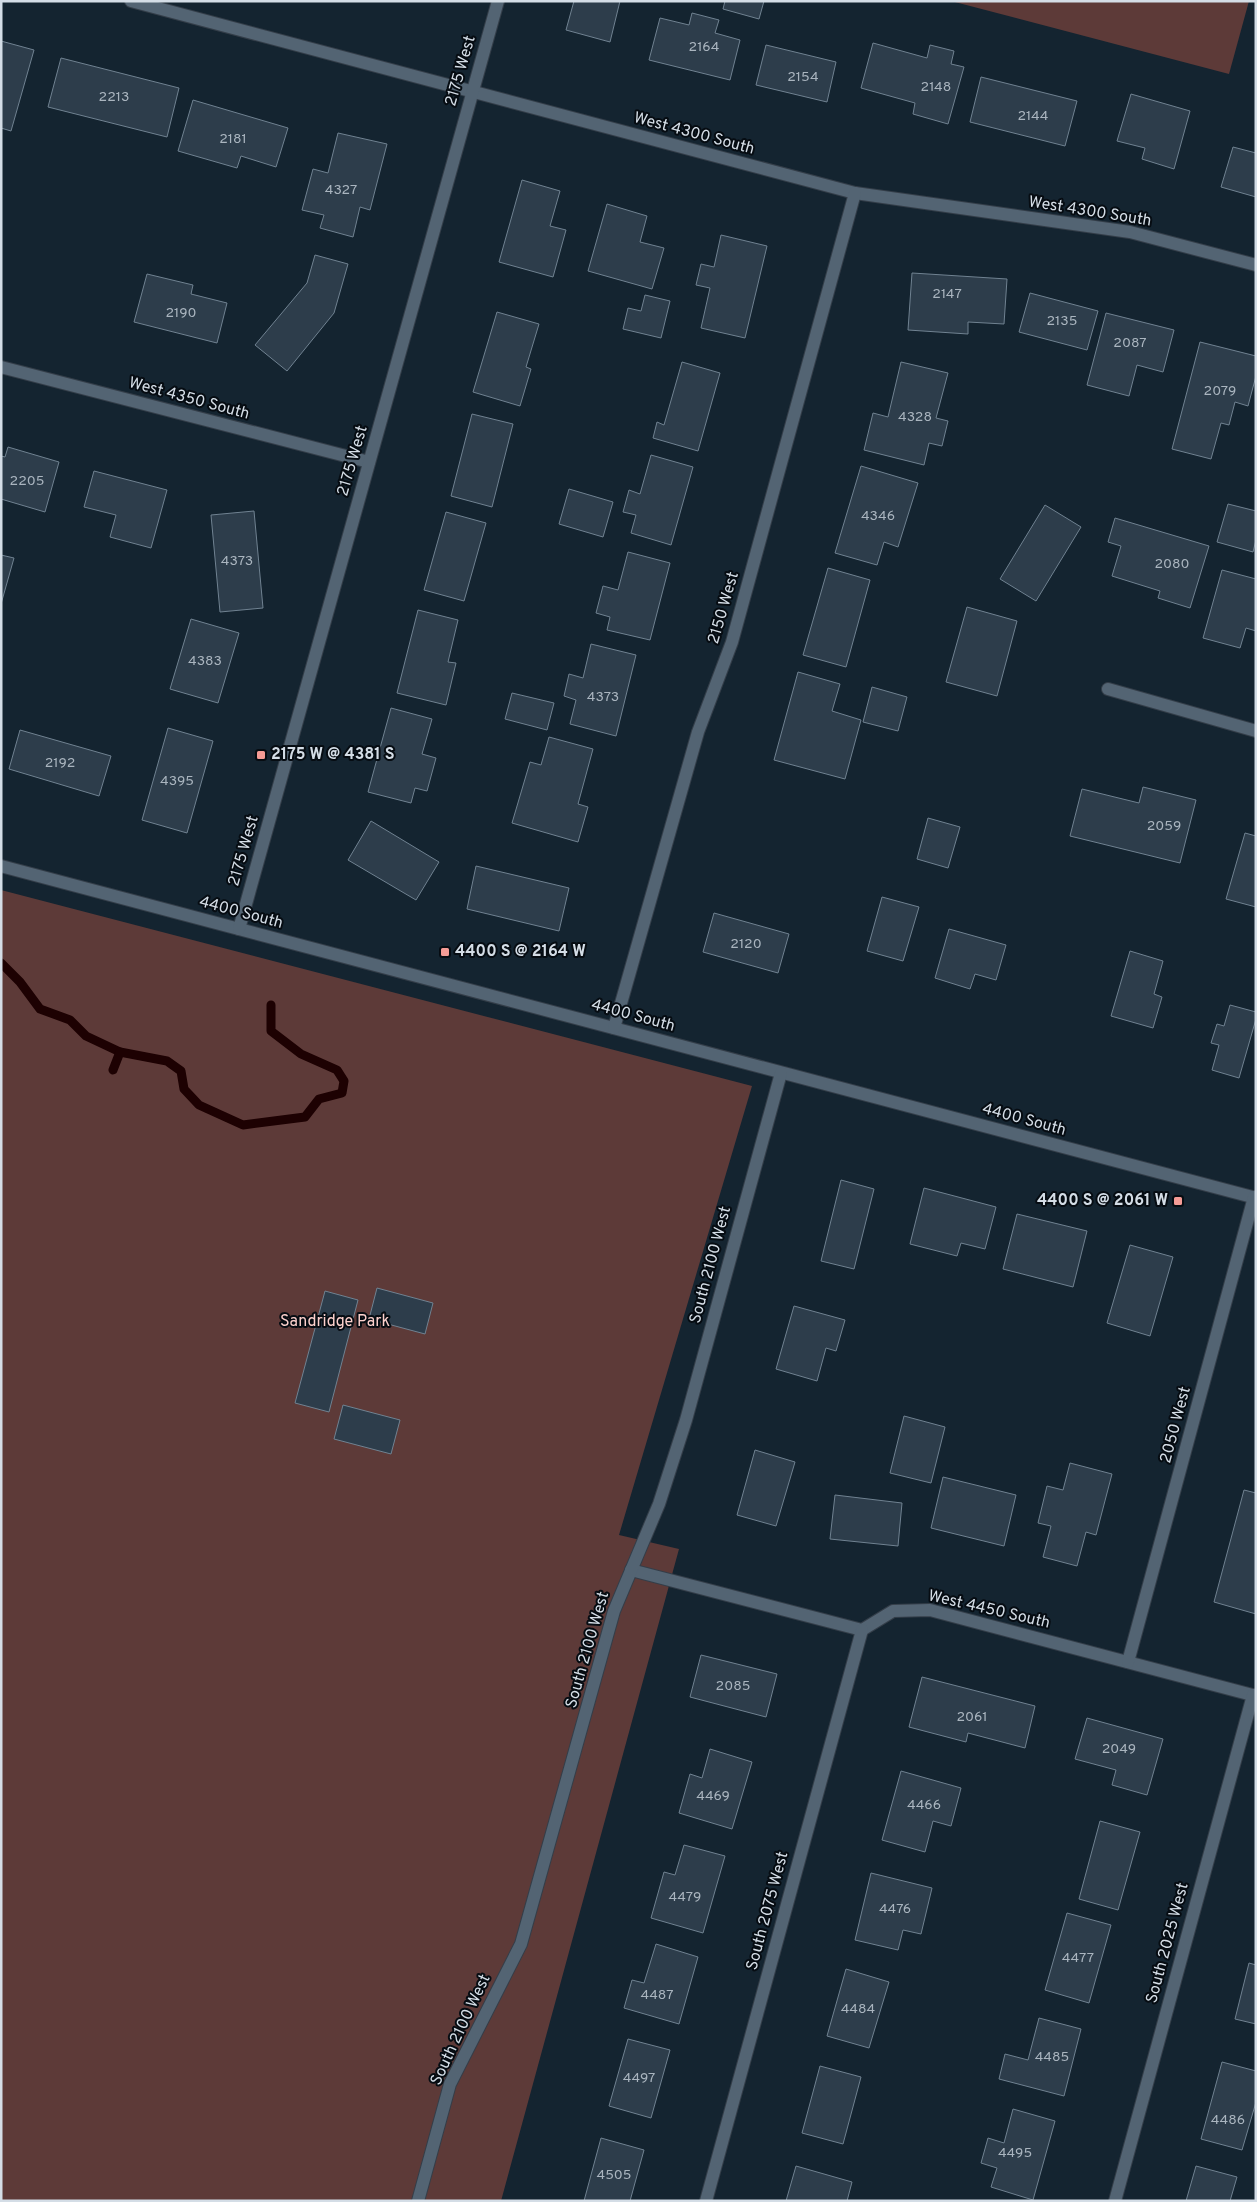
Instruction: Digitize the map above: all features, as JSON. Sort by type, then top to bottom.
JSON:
[{"type":"street","name":"West 4300 South","points":[[131,1],[855,193],[1130,232],[1256,265]]},
{"type":"street","name":"2175 West","points":[[239,929],[498,1]]},
{"type":"street","name":"2150 West","points":[[614,1028],[698,732],[732,642],[855,193]]},
{"type":"street","name":"West 4350 South","points":[[1,367],[369,462]]},
{"type":"street","points":[[1108,689],[1256,731]]},
{"type":"street","name":"4400 South","points":[[1,866],[1255,1198]]},
{"type":"street","name":"South 2100 West","points":[[418,2201],[450,2084],[521,1944],[614,1611],[659,1504],[686,1420],[781,1072]]},
{"type":"street","name":"2050 West","points":[[1128,1662],[1255,1198]]},
{"type":"street","points":[[631,1570],[862,1630]]},
{"type":"street","name":"West 4450 South","points":[[862,1630],[893,1610],[930,1610],[1254,1695]]},
{"type":"street","name":"South 2075 West","points":[[706,2201],[862,1630]]},
{"type":"street","name":"South 2025 West","points":[[1115,2201],[1254,1695]]},
{"type":"green space","points":[[951,1],[1249,1],[1229,74]]},
{"type":"green space","name":"Sandridge Park","points":[[1,890],[752,1086],[619,1535],[679,1549],[501,2201],[1,2201]]},
{"type":"building","points":[[574,1],[620,1],[610,42],[566,30]]},
{"type":"building","points":[[725,1],[764,1],[759,19],[723,9]]},
{"type":"building","points":[[692,13],[719,20],[715,33],[740,40],[730,80],[649,60],[660,18],[689,25]]},
{"type":"building","points":[[1,41],[34,50],[11,131],[1,128]]},
{"type":"building","points":[[873,43],[927,58],[930,45],[954,51],[951,64],[964,67],[948,124],[913,114],[915,103],[861,88]]},
{"type":"building","points":[[766,45],[836,62],[827,102],[756,85]]},
{"type":"building","points":[[61,58],[179,88],[167,137],[48,107]]},
{"type":"building","points":[[981,77],[1077,101],[1065,146],[970,122]]},
{"type":"building","points":[[1131,94],[1190,111],[1174,169],[1142,159],[1145,148],[1117,141]]},
{"type":"building","points":[[193,100],[288,128],[276,167],[241,156],[237,168],[178,151]]},
{"type":"building","points":[[338,133],[387,144],[370,210],[360,207],[353,237],[320,228],[324,215],[302,210],[313,169],[328,173]]},
{"type":"building","points":[[1233,147],[1256,153],[1256,197],[1221,187]]},
{"type":"building","points":[[522,180],[560,191],[550,226],[566,230],[553,277],[499,262]]},
{"type":"building","points":[[607,204],[647,216],[640,242],[664,248],[652,289],[588,271]]},
{"type":"building","points":[[721,235],[767,246],[745,338],[701,328],[710,288],[696,285],[701,264],[714,267]]},
{"type":"building","points":[[315,255],[348,264],[334,313],[287,371],[255,345],[307,283]]},
{"type":"building","points":[[912,273],[1007,279],[1004,324],[968,322],[968,334],[908,330]]},
{"type":"building","points":[[147,274],[193,285],[191,294],[227,303],[217,343],[134,322]]},
{"type":"building","points":[[1030,293],[1098,311],[1087,350],[1019,332]]},
{"type":"building","points":[[645,295],[670,301],[661,338],[623,329],[628,308],[641,311]]},
{"type":"building","points":[[497,312],[539,324],[526,367],[531,369],[520,406],[473,392]]},
{"type":"building","points":[[1106,313],[1174,330],[1163,372],[1137,365],[1129,396],[1087,385]]},
{"type":"building","points":[[1200,342],[1256,356],[1256,376],[1248,406],[1235,402],[1229,425],[1221,423],[1211,459],[1172,449]]},
{"type":"building","points":[[682,362],[720,373],[698,451],[653,438],[657,422],[664,425]]},
{"type":"building","points":[[901,362],[948,373],[936,418],[948,421],[942,446],[929,443],[924,465],[864,450],[873,413],[888,417]]},
{"type":"building","points":[[472,414],[513,424],[492,507],[451,496]]},
{"type":"building","points":[[8,447],[59,462],[45,512],[1,499],[1,456],[5,457]]},
{"type":"building","points":[[651,455],[693,467],[671,545],[631,533],[636,515],[623,512],[629,490],[640,494]]},
{"type":"building","points":[[861,466],[918,483],[898,547],[884,542],[877,565],[835,553]]},
{"type":"building","points":[[94,471],[167,490],[151,548],[110,537],[116,515],[84,507]]},
{"type":"building","points":[[569,489],[613,502],[603,537],[559,524]]},
{"type":"building","points":[[1228,504],[1256,511],[1256,540],[1253,552],[1217,542]]},
{"type":"building","points":[[1045,505],[1081,527],[1036,601],[1000,579]]},
{"type":"building","points":[[254,511],[263,608],[220,612],[211,515]]},
{"type":"building","points":[[446,512],[486,523],[464,601],[424,590]]},
{"type":"building","points":[[1115,518],[1209,546],[1190,608],[1158,598],[1160,591],[1112,576],[1121,546],[1108,542]]},
{"type":"building","points":[[628,552],[670,563],[650,640],[607,630],[610,617],[596,613],[603,586],[618,590]]},
{"type":"building","points":[[1,555],[14,558],[1,604]]},
{"type":"building","points":[[828,568],[870,580],[846,667],[803,655]]},
{"type":"building","points":[[1222,570],[1256,579],[1256,631],[1246,628],[1240,648],[1203,638]]},
{"type":"building","points":[[967,607],[1017,621],[997,696],[946,682]]},
{"type":"building","points":[[418,610],[458,620],[448,662],[456,663],[446,705],[397,693]]},
{"type":"building","points":[[191,619],[239,633],[218,703],[170,689]]},
{"type":"building","points":[[591,644],[636,655],[616,736],[570,724],[576,700],[564,696],[569,674],[583,678]]},
{"type":"building","points":[[798,672],[840,684],[832,711],[861,720],[845,779],[774,760]]},
{"type":"building","points":[[872,687],[907,697],[898,731],[863,722]]},
{"type":"building","points":[[512,693],[554,703],[547,730],[505,719]]},
{"type":"building","points":[[391,708],[432,719],[422,754],[436,758],[427,791],[415,788],[411,803],[368,792]]},
{"type":"building","points":[[168,728],[213,741],[187,833],[142,820]]},
{"type":"building","points":[[20,730],[111,756],[99,796],[9,769]]},
{"type":"building","points":[[549,737],[593,749],[578,804],[588,807],[578,842],[512,823],[530,762],[541,765]]},
{"type":"building","points":[[1143,787],[1196,800],[1180,863],[1070,836],[1082,789],[1139,803]]},
{"type":"building","points":[[928,818],[960,827],[948,868],[917,859]]},
{"type":"building","points":[[371,821],[439,862],[416,900],[348,860]]},
{"type":"building","points":[[1245,833],[1256,836],[1256,907],[1226,899]]},
{"type":"building","points":[[476,866],[569,888],[559,931],[467,909]]},
{"type":"building","points":[[882,897],[919,907],[903,961],[867,951]]},
{"type":"building","points":[[714,913],[789,934],[778,973],[703,952]]},
{"type":"building","points":[[949,929],[1006,945],[996,980],[975,974],[970,989],[935,978]]},
{"type":"building","points":[[1130,951],[1163,961],[1154,994],[1162,997],[1153,1028],[1111,1016]]},
{"type":"building","points":[[1230,1005],[1256,1012],[1256,1019],[1239,1078],[1212,1070],[1219,1045],[1211,1043],[1217,1024],[1224,1026]]},
{"type":"building","points":[[841,1180],[874,1189],[854,1269],[821,1261]]},
{"type":"building","points":[[924,1188],[996,1207],[985,1249],[961,1243],[957,1256],[910,1244]]},
{"type":"building","points":[[1017,1214],[1087,1231],[1073,1287],[1003,1269]]},
{"type":"building","points":[[1130,1245],[1173,1257],[1150,1336],[1107,1323]]},
{"type":"building","points":[[377,1288],[433,1303],[425,1334],[369,1319]]},
{"type":"building","points":[[325,1291],[358,1300],[329,1412],[295,1403]]},
{"type":"building","points":[[794,1306],[845,1320],[836,1351],[826,1348],[817,1381],[776,1369]]},
{"type":"building","points":[[343,1405],[400,1420],[391,1454],[334,1439]]},
{"type":"building","points":[[904,1416],[945,1427],[931,1483],[890,1473]]},
{"type":"building","points":[[755,1450],[795,1462],[776,1526],[737,1515]]},
{"type":"building","points":[[1070,1463],[1112,1474],[1096,1535],[1086,1532],[1077,1566],[1043,1557],[1051,1526],[1038,1523],[1047,1486],[1063,1490]]},
{"type":"building","points":[[943,1477],[1016,1495],[1004,1546],[931,1528]]},
{"type":"building","points":[[1244,1490],[1256,1493],[1256,1614],[1214,1602]]},
{"type":"building","points":[[835,1495],[902,1503],[898,1546],[830,1539]]},
{"type":"building","points":[[701,1655],[777,1674],[766,1717],[690,1697]]},
{"type":"building","points":[[922,1677],[1035,1706],[1025,1748],[968,1733],[966,1742],[909,1727]]},
{"type":"building","points":[[1087,1718],[1163,1739],[1147,1795],[1112,1785],[1116,1770],[1075,1759]]},
{"type":"building","points":[[710,1749],[752,1762],[732,1829],[679,1813],[690,1774],[702,1778]]},
{"type":"building","points":[[901,1771],[961,1788],[951,1826],[933,1821],[925,1852],[882,1840]]},
{"type":"building","points":[[1100,1821],[1140,1832],[1118,1910],[1079,1899]]},
{"type":"building","points":[[684,1845],[725,1856],[703,1933],[651,1918],[664,1872],[675,1875]]},
{"type":"building","points":[[871,1873],[932,1888],[921,1934],[903,1930],[898,1950],[855,1940]]},
{"type":"building","points":[[1067,1913],[1111,1925],[1089,2003],[1045,1990]]},
{"type":"building","points":[[656,1944],[698,1957],[679,2024],[624,2008],[632,1980],[644,1983]]},
{"type":"building","points":[[1249,1963],[1256,1965],[1256,2024],[1235,2019]]},
{"type":"building","points":[[846,1969],[889,1982],[869,2048],[827,2036]]},
{"type":"building","points":[[1039,2018],[1081,2029],[1064,2096],[999,2079],[1005,2054],[1028,2060]]},
{"type":"building","points":[[628,2039],[670,2050],[651,2118],[609,2106]]},
{"type":"building","points":[[1222,2062],[1256,2071],[1256,2102],[1242,2150],[1201,2139]]},
{"type":"building","points":[[820,2066],[861,2077],[843,2144],[802,2133]]},
{"type":"building","points":[[1013,2109],[1055,2121],[1033,2200],[991,2187],[997,2168],[981,2163],[988,2138],[1004,2143]]},
{"type":"building","points":[[601,2138],[644,2150],[630,2201],[584,2201]]},
{"type":"building","points":[[796,2166],[852,2182],[847,2201],[786,2201]]},
{"type":"building","points":[[1196,2166],[1237,2177],[1230,2201],[1186,2201]]},
{"type":"waterway","points":[[1,963],[20,982],[40,1009],[70,1020],[86,1036],[120,1052]]},
{"type":"waterway","points":[[113,1070],[120,1052],[167,1061],[181,1071],[184,1089],[199,1105],[243,1125],[305,1117],[319,1099],[342,1093],[344,1081],[337,1070],[301,1054],[271,1031],[271,1005]]},
{"type":"place","name":"2175 W @ 4381 S","points":[[261,755]]},
{"type":"place","name":"4400 S @ 2164 W","points":[[445,952]]},
{"type":"place","name":"4400 S @ 2061 W","points":[[1178,1201]]}]
